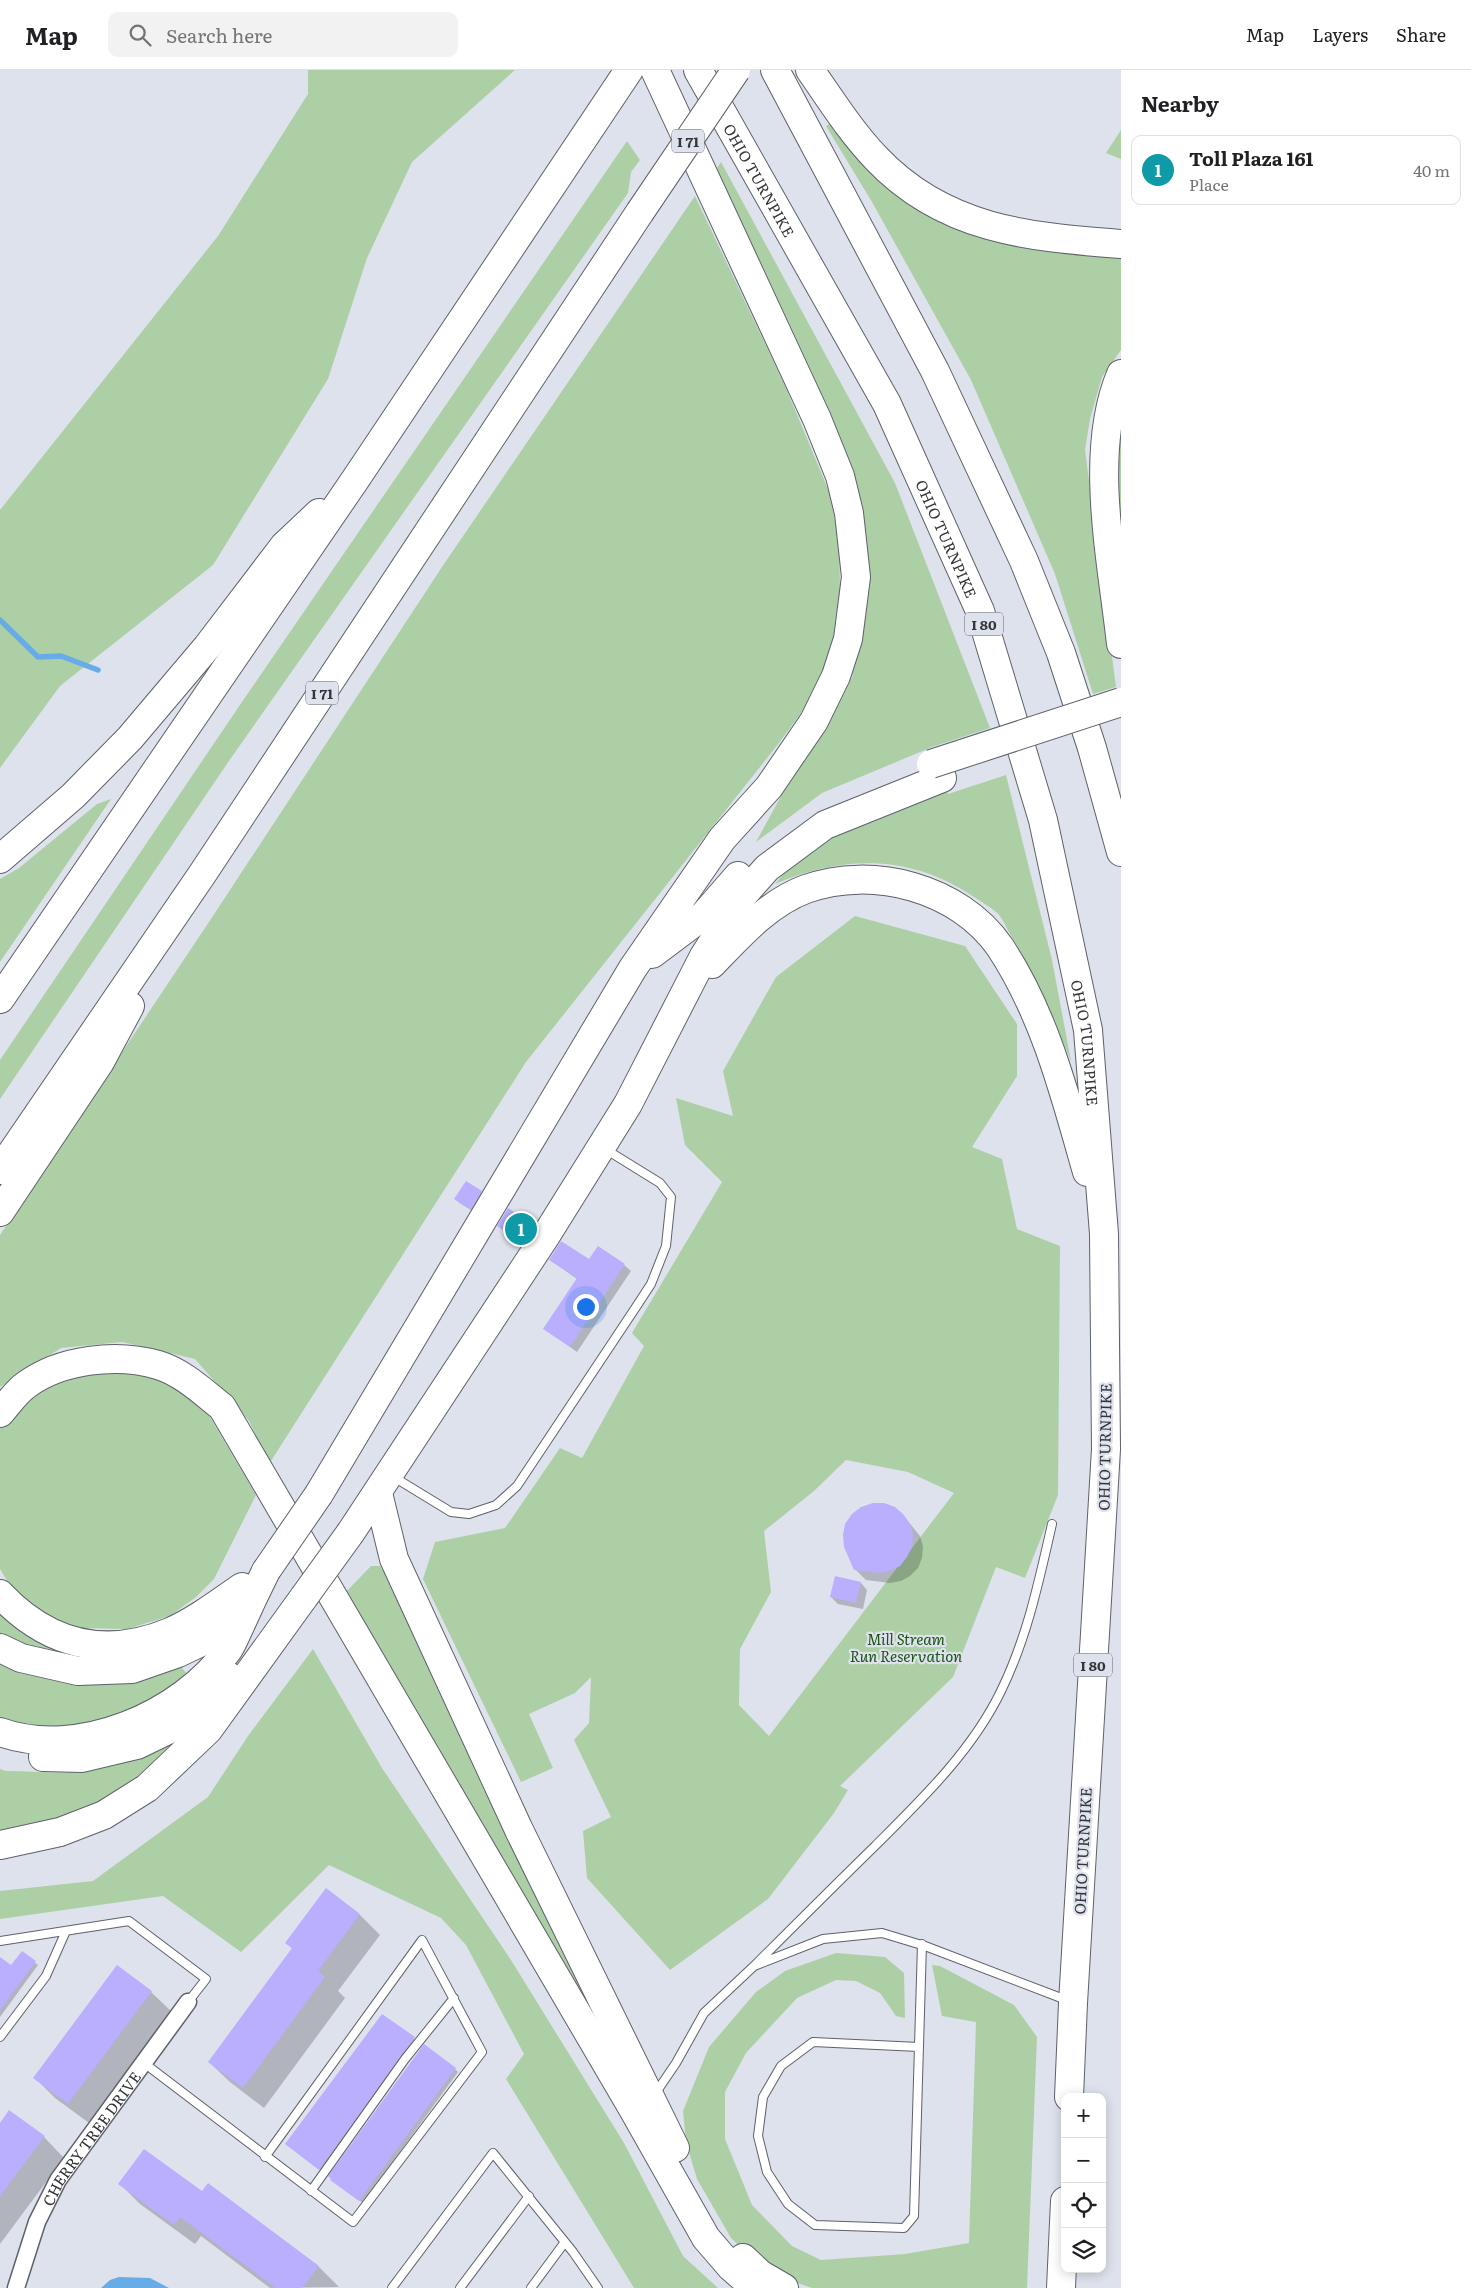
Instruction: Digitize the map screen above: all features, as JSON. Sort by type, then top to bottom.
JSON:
[{"type":"highway","points":[[0,999],[355,480],[628,70]]},
{"type":"highway","points":[[0,1648],[21,1658],[78,1671],[132,1669],[178,1654],[199,1643],[220,1628],[266,1571],[319,1494],[633,968],[722,839],[769,787],[814,721],[836,676],[848,639],[856,577],[849,512],[840,476],[817,420],[655,70]]},
{"type":"highway","name":"OHIO TURNPIKE","points":[[698,70],[887,404],[980,611],[1043,820],[1088,1030],[1104,1234],[1106,1449],[1069,2093]]},
{"type":"highway","name":"I 71","points":[[0,1170],[203,873],[736,70]]},
{"type":"highway","points":[[775,70],[935,372],[1024,561],[1061,653],[1092,748],[1121,852]]},
{"type":"highway","points":[[810,70],[850,127],[877,159],[907,186],[946,210],[1000,230],[1056,239],[1121,244]]},
{"type":"highway","points":[[1121,374],[1113,394],[1104,442],[1105,499],[1121,644]]},
{"type":"highway","points":[[0,858],[73,796],[130,738],[207,647],[284,546],[355,480]]},
{"type":"highway","points":[[0,1845],[60,1832],[104,1815],[148,1788],[208,1730],[384,1484],[545,1236],[628,1104],[704,956],[724,922],[767,868],[825,825],[937,771],[1121,702]]},
{"type":"highway","points":[[633,968],[704,915],[760,851],[829,806],[937,771],[1121,719]]},
{"type":"highway","points":[[0,1212],[100,1062],[203,873]]},
{"type":"highway","points":[[687,991],[743,932],[772,908],[806,890],[844,881],[883,880],[923,890],[960,907],[999,946],[1025,989],[1059,1073],[1104,1234]]},
{"type":"highway","points":[[0,1413],[25,1385],[58,1367],[106,1358],[159,1365],[194,1384],[222,1407],[699,2198],[728,2243],[760,2274],[784,2288]]},
{"type":"highway","points":[[384,1484],[394,1559],[519,1830],[642,2104],[706,2238],[731,2267],[755,2288]]},
{"type":"highway","points":[[0,1594],[16,1611],[52,1633],[94,1646],[134,1644],[171,1632],[204,1613],[266,1571]]},
{"type":"highway","points":[[0,1732],[12,1736],[66,1741],[105,1734],[146,1719],[209,1673],[229,1649],[266,1571]]},
{"type":"highway","points":[[0,1749],[29,1756],[82,1758],[137,1745],[168,1730],[196,1710],[278,1632]]},
{"type":"highway","points":[[1061,2288],[1064,2228]]},
{"type":"street","name":"CHERRY TREE DRIVE","points":[[16,2288],[37,2222],[58,2180],[188,2002]]},
{"type":"lane","points":[[384,1484],[451,1512],[469,1514],[496,1505],[517,1486],[651,1284],[666,1246],[671,1197],[660,1182],[601,1147]]},
{"type":"lane","points":[[642,2104],[676,2063],[704,2013],[754,1966],[946,1773],[975,1734],[1000,1692],[1019,1650],[1036,1593],[1052,1524]]},
{"type":"lane","points":[[0,1941],[129,1922],[206,1979],[188,2002]]},
{"type":"lane","points":[[0,2037],[46,1976],[66,1931]]},
{"type":"lane","points":[[754,1966],[823,1939],[882,1933],[922,1944],[1073,2003]]},
{"type":"lane","points":[[144,2063],[265,2157],[353,2222],[482,2052],[422,1940],[265,2157]]},
{"type":"lane","points":[[919,2047],[813,2042],[781,2066],[763,2097],[758,2136],[767,2172],[788,2204],[814,2225],[904,2228],[914,2216],[919,2047],[922,1944]]},
{"type":"lane","points":[[311,2191],[406,2059],[454,1998]]},
{"type":"lane","points":[[392,2288],[494,2153],[565,2242],[598,2288]]},
{"type":"lane","points":[[460,2288],[529,2196]]},
{"type":"lane","points":[[531,2288],[565,2242]]},
{"type":"green space","points":[[308,70],[515,70],[412,162],[367,258],[328,379],[213,565],[60,686],[0,768],[0,510],[218,236],[308,94]]},
{"type":"green space","points":[[835,121],[892,188],[1121,254],[1121,350],[1102,377],[1090,419],[1085,450],[1116,687],[1093,694],[1055,574],[971,380],[872,202],[826,126]]},
{"type":"green space","points":[[1121,130],[1121,159],[1106,153]]},
{"type":"green space","points":[[627,141],[640,160],[631,172],[628,193],[231,758],[0,1099],[0,1060],[244,699]]},
{"type":"green space","points":[[721,162],[895,483],[990,728],[932,747],[822,793],[756,842],[818,728],[852,678],[867,579],[713,174]]},
{"type":"green space","points":[[695,196],[786,388],[830,494],[839,542],[841,631],[812,698],[779,743],[526,1062],[269,1464],[249,1421],[195,1359],[122,1342],[61,1348],[0,1387],[0,1235],[207,925],[444,564]]},
{"type":"green space","points":[[1121,400],[1121,537],[1115,500]]},
{"type":"green space","points":[[1006,775],[1052,960],[1071,1061],[1036,980],[1004,922],[996,912],[974,897],[950,883],[926,873],[901,866],[876,864],[851,864],[826,868],[801,874],[775,884],[811,850],[853,825],[946,788],[948,794]]},
{"type":"green space","points":[[111,799],[0,962],[0,879],[19,868],[97,804]]},
{"type":"green space","name":"Mill Stream Run Reservation","points":[[855,916],[965,946],[1017,1024],[1017,1076],[972,1147],[1002,1159],[1017,1229],[1060,1246],[1058,1495],[1025,1578],[996,1567],[953,1677],[840,1786],[848,1790],[834,1813],[768,1899],[670,1970],[587,1878],[583,1831],[611,1817],[574,1740],[589,1723],[591,1677],[575,1693],[529,1714],[553,1768],[521,1782],[423,1579],[435,1542],[505,1528],[560,1448],[582,1458],[644,1346],[632,1333],[722,1182],[685,1145],[676,1098],[733,1116],[723,1071],[776,977]],"holes":[[[846,1460],[908,1472],[954,1493],[769,1736],[739,1705],[740,1649],[771,1592],[764,1531],[814,1491]]]},
{"type":"green space","points":[[75,1368],[157,1375],[204,1407],[256,1495],[214,1579],[196,1597],[170,1616],[127,1629],[81,1628],[50,1617],[12,1589],[0,1569],[0,1425],[20,1401]]},
{"type":"green space","points":[[371,1566],[380,1566],[389,1580],[598,2015],[591,2022],[345,1593]]},
{"type":"green space","points":[[0,1612],[89,1652],[78,1657],[18,1646],[0,1636]]},
{"type":"green space","points":[[313,1649],[382,1768],[511,1960],[624,2143],[683,2256],[718,2288],[634,2288],[506,2079],[524,2054],[466,1945],[441,1918],[329,1865],[241,1952],[163,1896],[0,1919],[0,1891],[93,1881],[208,1797],[248,1736]]},
{"type":"green space","points":[[0,1660],[176,1661],[188,1675],[148,1703],[96,1722],[48,1730],[0,1719]]},
{"type":"green space","points":[[200,1725],[130,1787],[86,1808],[0,1840],[0,1769],[6,1771],[79,1772],[102,1768],[140,1754]]},
{"type":"green space","points":[[836,1953],[885,1957],[904,1973],[905,2018],[896,2016],[880,1993],[856,1981],[836,1980],[797,1998],[746,2053],[725,2092],[725,2139],[752,2205],[792,2246],[821,2260],[905,2254],[969,2243],[976,2022],[942,2016],[932,1965],[940,1966],[1014,2005],[1037,2037],[1027,2288],[812,2288],[768,2273],[731,2238],[697,2179],[686,2142],[683,2111],[709,2047],[756,1992],[785,1971]]},
{"type":"water","points":[[119,2277],[150,2278],[169,2288],[101,2288],[110,2280]]},
{"type":"building","points":[[466,1181],[482,1191],[471,1210],[454,1199]]},
{"type":"building","points":[[508,1208],[534,1225],[522,1243],[497,1226]]},
{"type":"building","points":[[561,1241],[589,1259],[598,1246],[625,1264],[570,1347],[543,1329],[577,1278],[549,1260]]},
{"type":"building","points":[[873,1503],[884,1503],[895,1507],[910,1524],[913,1535],[912,1547],[900,1566],[890,1571],[879,1573],[854,1570],[844,1547],[843,1535],[845,1524],[852,1514],[861,1507]]},
{"type":"building","points":[[835,1576],[861,1582],[856,1603],[830,1597]]},
{"type":"building","points":[[326,1888],[360,1914],[318,1971],[325,1977],[243,2088],[208,2062],[292,1948],[285,1943]]},
{"type":"building","points":[[22,1951],[36,1961],[0,2010],[0,1957],[11,1965]]},
{"type":"building","points":[[117,1965],[152,1991],[68,2104],[33,2078]]},
{"type":"building","points":[[382,2014],[415,2037],[319,2170],[285,2144]]},
{"type":"building","points":[[424,2044],[456,2068],[359,2201],[330,2180],[328,2176]]},
{"type":"building","points":[[9,2110],[45,2136],[0,2196],[0,2123]]},
{"type":"building","points":[[144,2149],[202,2191],[208,2183],[319,2266],[302,2288],[276,2288],[180,2217],[174,2225],[118,2184]]},
{"type":"waterway","points":[[0,620],[38,657],[61,656],[98,670]]},
{"type":"place","name":"Toll Plaza 161","points":[[521,1229]]}]
